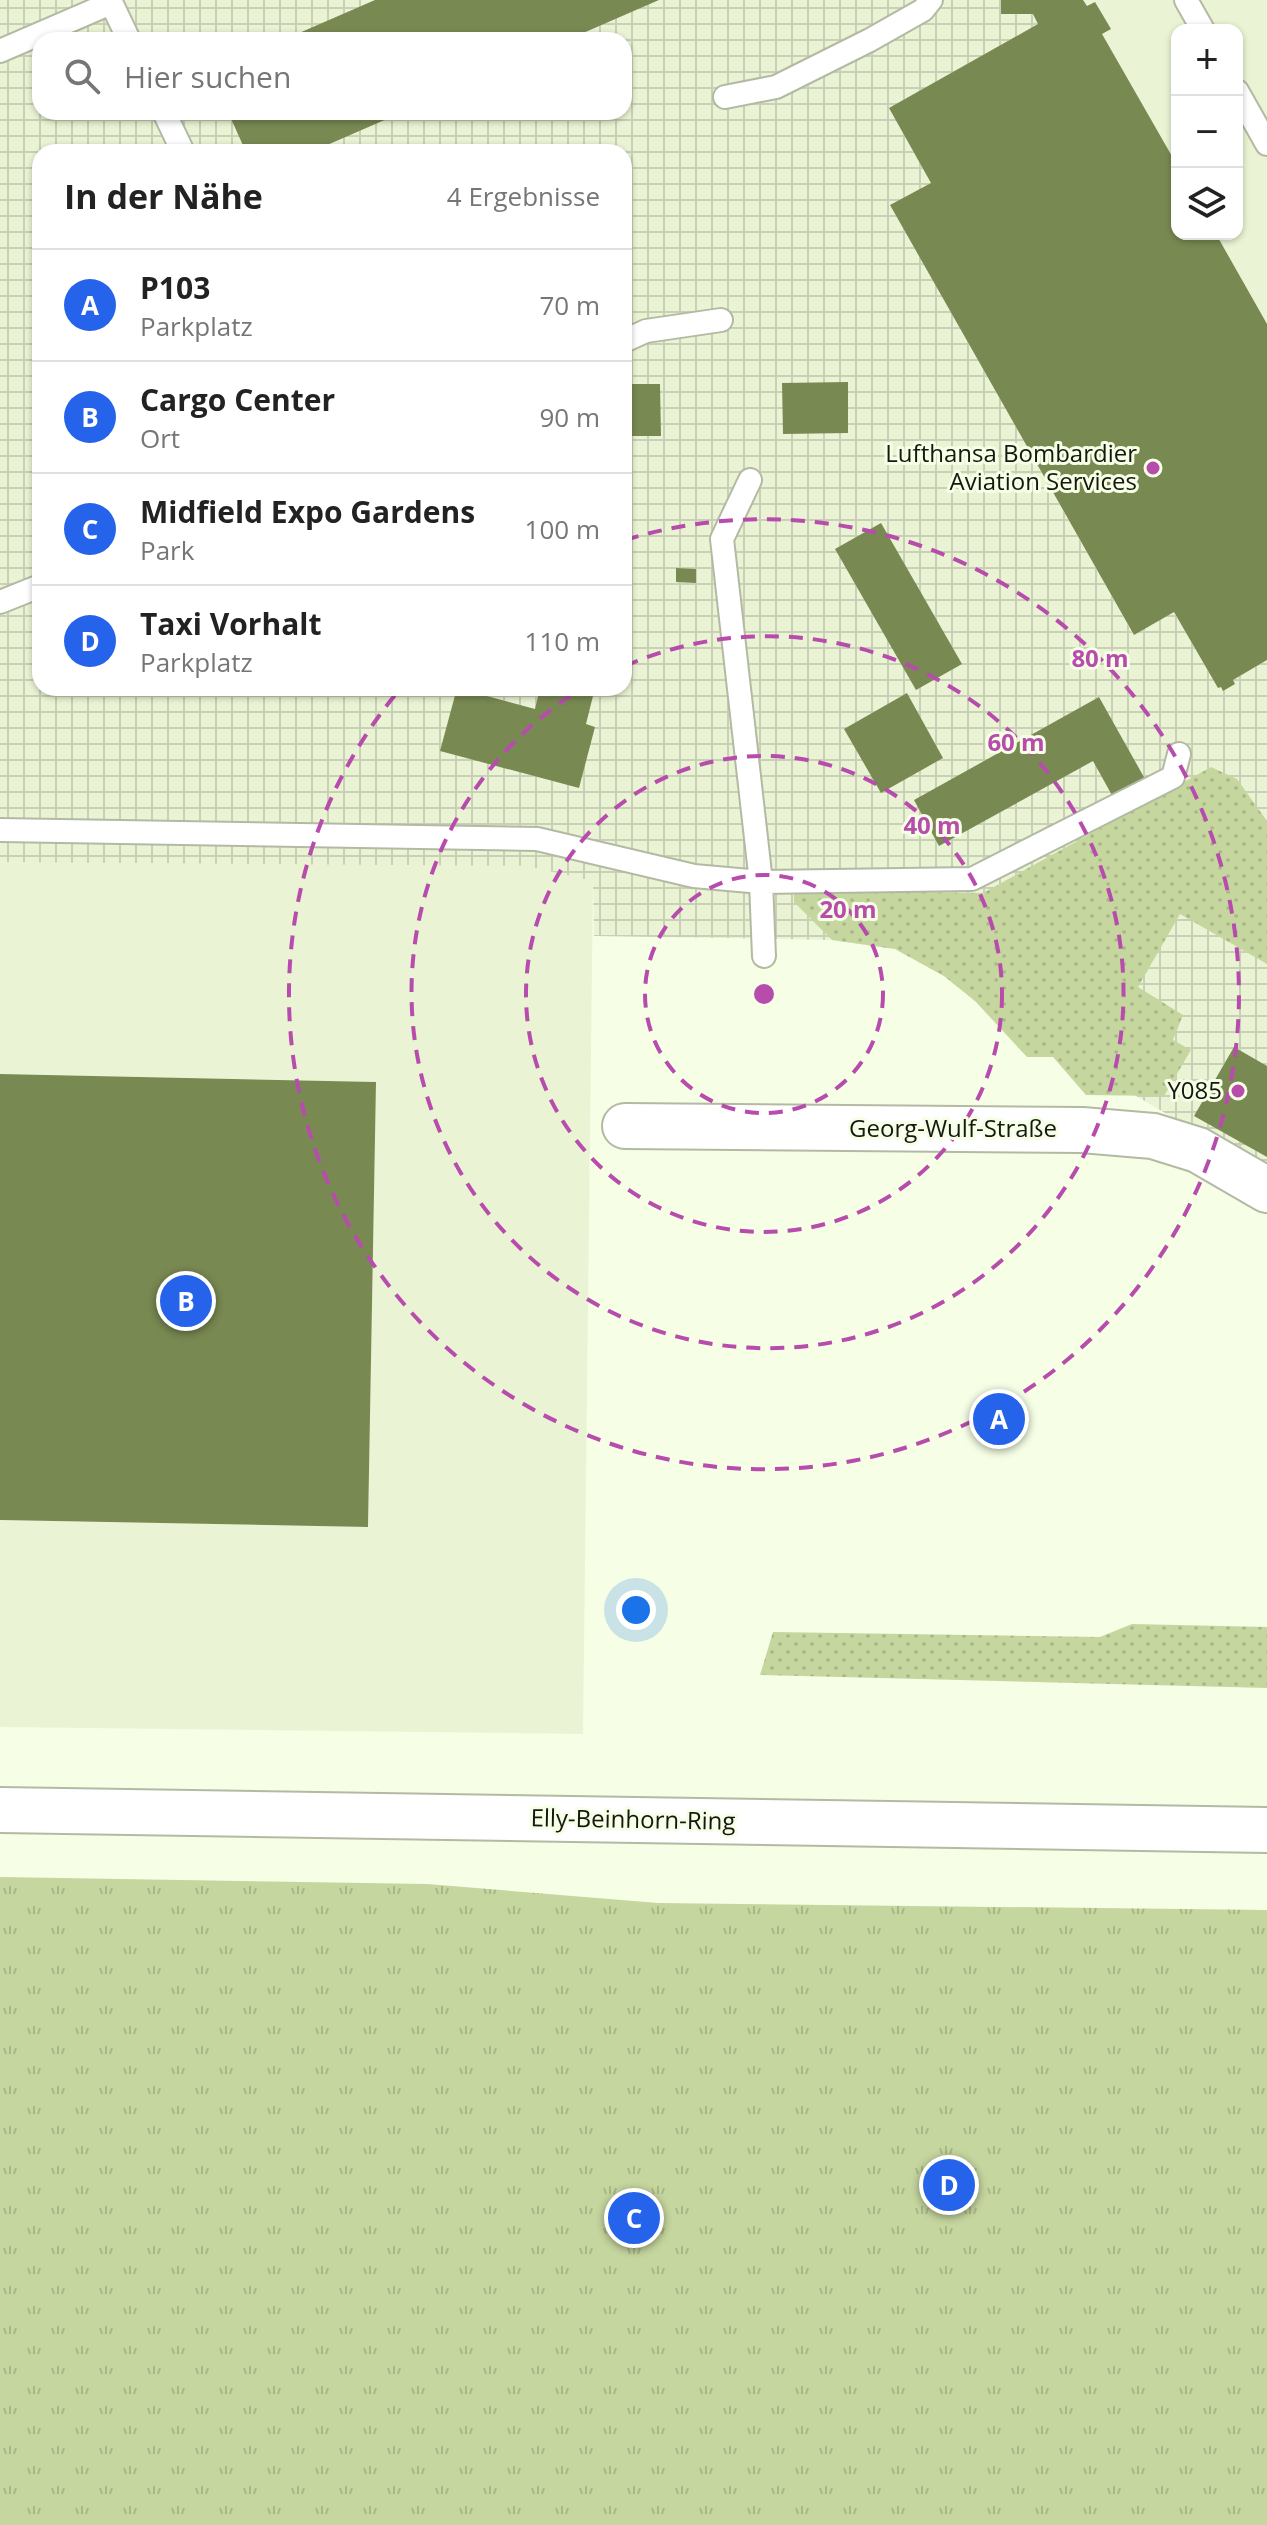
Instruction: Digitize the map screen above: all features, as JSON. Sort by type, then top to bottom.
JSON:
[{"type":"street","name":"Georg-Wulf-Straße","points":[[625,1126],[1082,1130],[1153,1136],[1198,1150],[1267,1190]]},
{"type":"street","name":"Elly-Beinhorn-Ring","points":[[0,1810],[1267,1830]]},
{"type":"lane","points":[[725,97],[776,87],[870,40],[923,10],[931,0]]},
{"type":"lane","points":[[1186,0],[1200,24]]},
{"type":"lane","points":[[42,32],[110,1],[125,32]]},
{"type":"lane","points":[[0,51],[32,36]]},
{"type":"lane","points":[[1240,96],[1267,144]]},
{"type":"lane","points":[[168,120],[179,144]]},
{"type":"lane","points":[[632,337],[646,331],[721,320]]},
{"type":"lane","points":[[750,480],[722,539],[761,882],[764,956]]},
{"type":"lane","points":[[0,602],[32,589]]},
{"type":"lane","points":[[0,830],[537,839],[694,876],[761,882],[972,879],[1173,777],[1179,754]]},
{"type":"shaded area","points":[[0,0],[1267,0],[1267,660],[1233,680],[1244,701],[593,882],[583,1734],[0,1727],[0,1520],[368,1527],[376,1082],[0,1074]]},
{"type":"shaded area","points":[[0,0],[1001,0],[1033,14],[1038,24],[890,108],[931,183],[891,206],[1133,634],[1174,612],[1218,688],[1223,690],[1235,684],[1233,680],[1267,660],[1267,1173],[975,1001],[944,976],[895,949],[832,940],[594,936],[593,881],[527,866],[0,862]]},
{"type":"green space","points":[[1211,767],[1237,779],[1267,821],[1267,964],[1180,914],[1138,987],[1183,1015],[1173,1040],[1191,1050],[1164,1096],[1086,1095],[1053,1057],[1027,1057],[975,1001],[944,976],[895,949],[832,940],[794,902],[794,895],[800,890],[983,893]]},
{"type":"green space","points":[[1132,1624],[1267,1627],[1267,1688],[760,1675],[773,1632],[1100,1637]]},
{"type":"green space","points":[[0,1877],[427,1884],[658,1903],[1267,1910],[1267,2525],[0,2525]]},
{"type":"building","points":[[375,0],[659,0],[585,32],[301,32]]},
{"type":"building","name":"Lufthansa Bombardier Aviation Services","points":[[1001,0],[1083,0],[1087,6],[1095,2],[1111,29],[1102,34],[1171,155],[1171,240],[1219,240],[1267,324],[1267,660],[1233,680],[1235,684],[1223,691],[1221,687],[1218,688],[1174,612],[1134,635],[890,205],[931,183],[889,108],[1038,24],[1033,14],[1001,14]]},
{"type":"building","points":[[232,120],[385,120],[329,144],[242,144]]},
{"type":"building","points":[[848,382],[848,433],[783,434],[782,383]]},
{"type":"building","points":[[632,384],[660,384],[661,436],[632,436]]},
{"type":"building","points":[[881,523],[962,664],[916,690],[835,549]]},
{"type":"building","points":[[676,568],[696,569],[696,583],[676,582]]},
{"type":"building","points":[[907,693],[943,758],[881,793],[844,729]]},
{"type":"building","points":[[455,696],[487,696],[535,709],[538,696],[593,696],[586,724],[595,727],[579,788],[440,751]]},
{"type":"building","points":[[1099,697],[1145,779],[1113,797],[1093,761],[939,846],[914,800]]},
{"type":"building","name":"Y085","points":[[1234,1047],[1267,1066],[1267,1157],[1194,1116]]},
{"type":"building","points":[[0,1074],[376,1082],[368,1527],[0,1520]]},
{"type":"place","name":"Lufthansa Bombardier Aviation Services","points":[[1153,468]]},
{"type":"place","name":"Y085","points":[[1238,1091]]},
{"type":"place","name":"Cargo Center","points":[[186,1301]]},
{"type":"place","name":"P103","points":[[999,1419]]},
{"type":"place","name":"Taxi Vorhalt","points":[[949,2185]]},
{"type":"place","name":"Midfield Expo Gardens","points":[[634,2218]]}]
